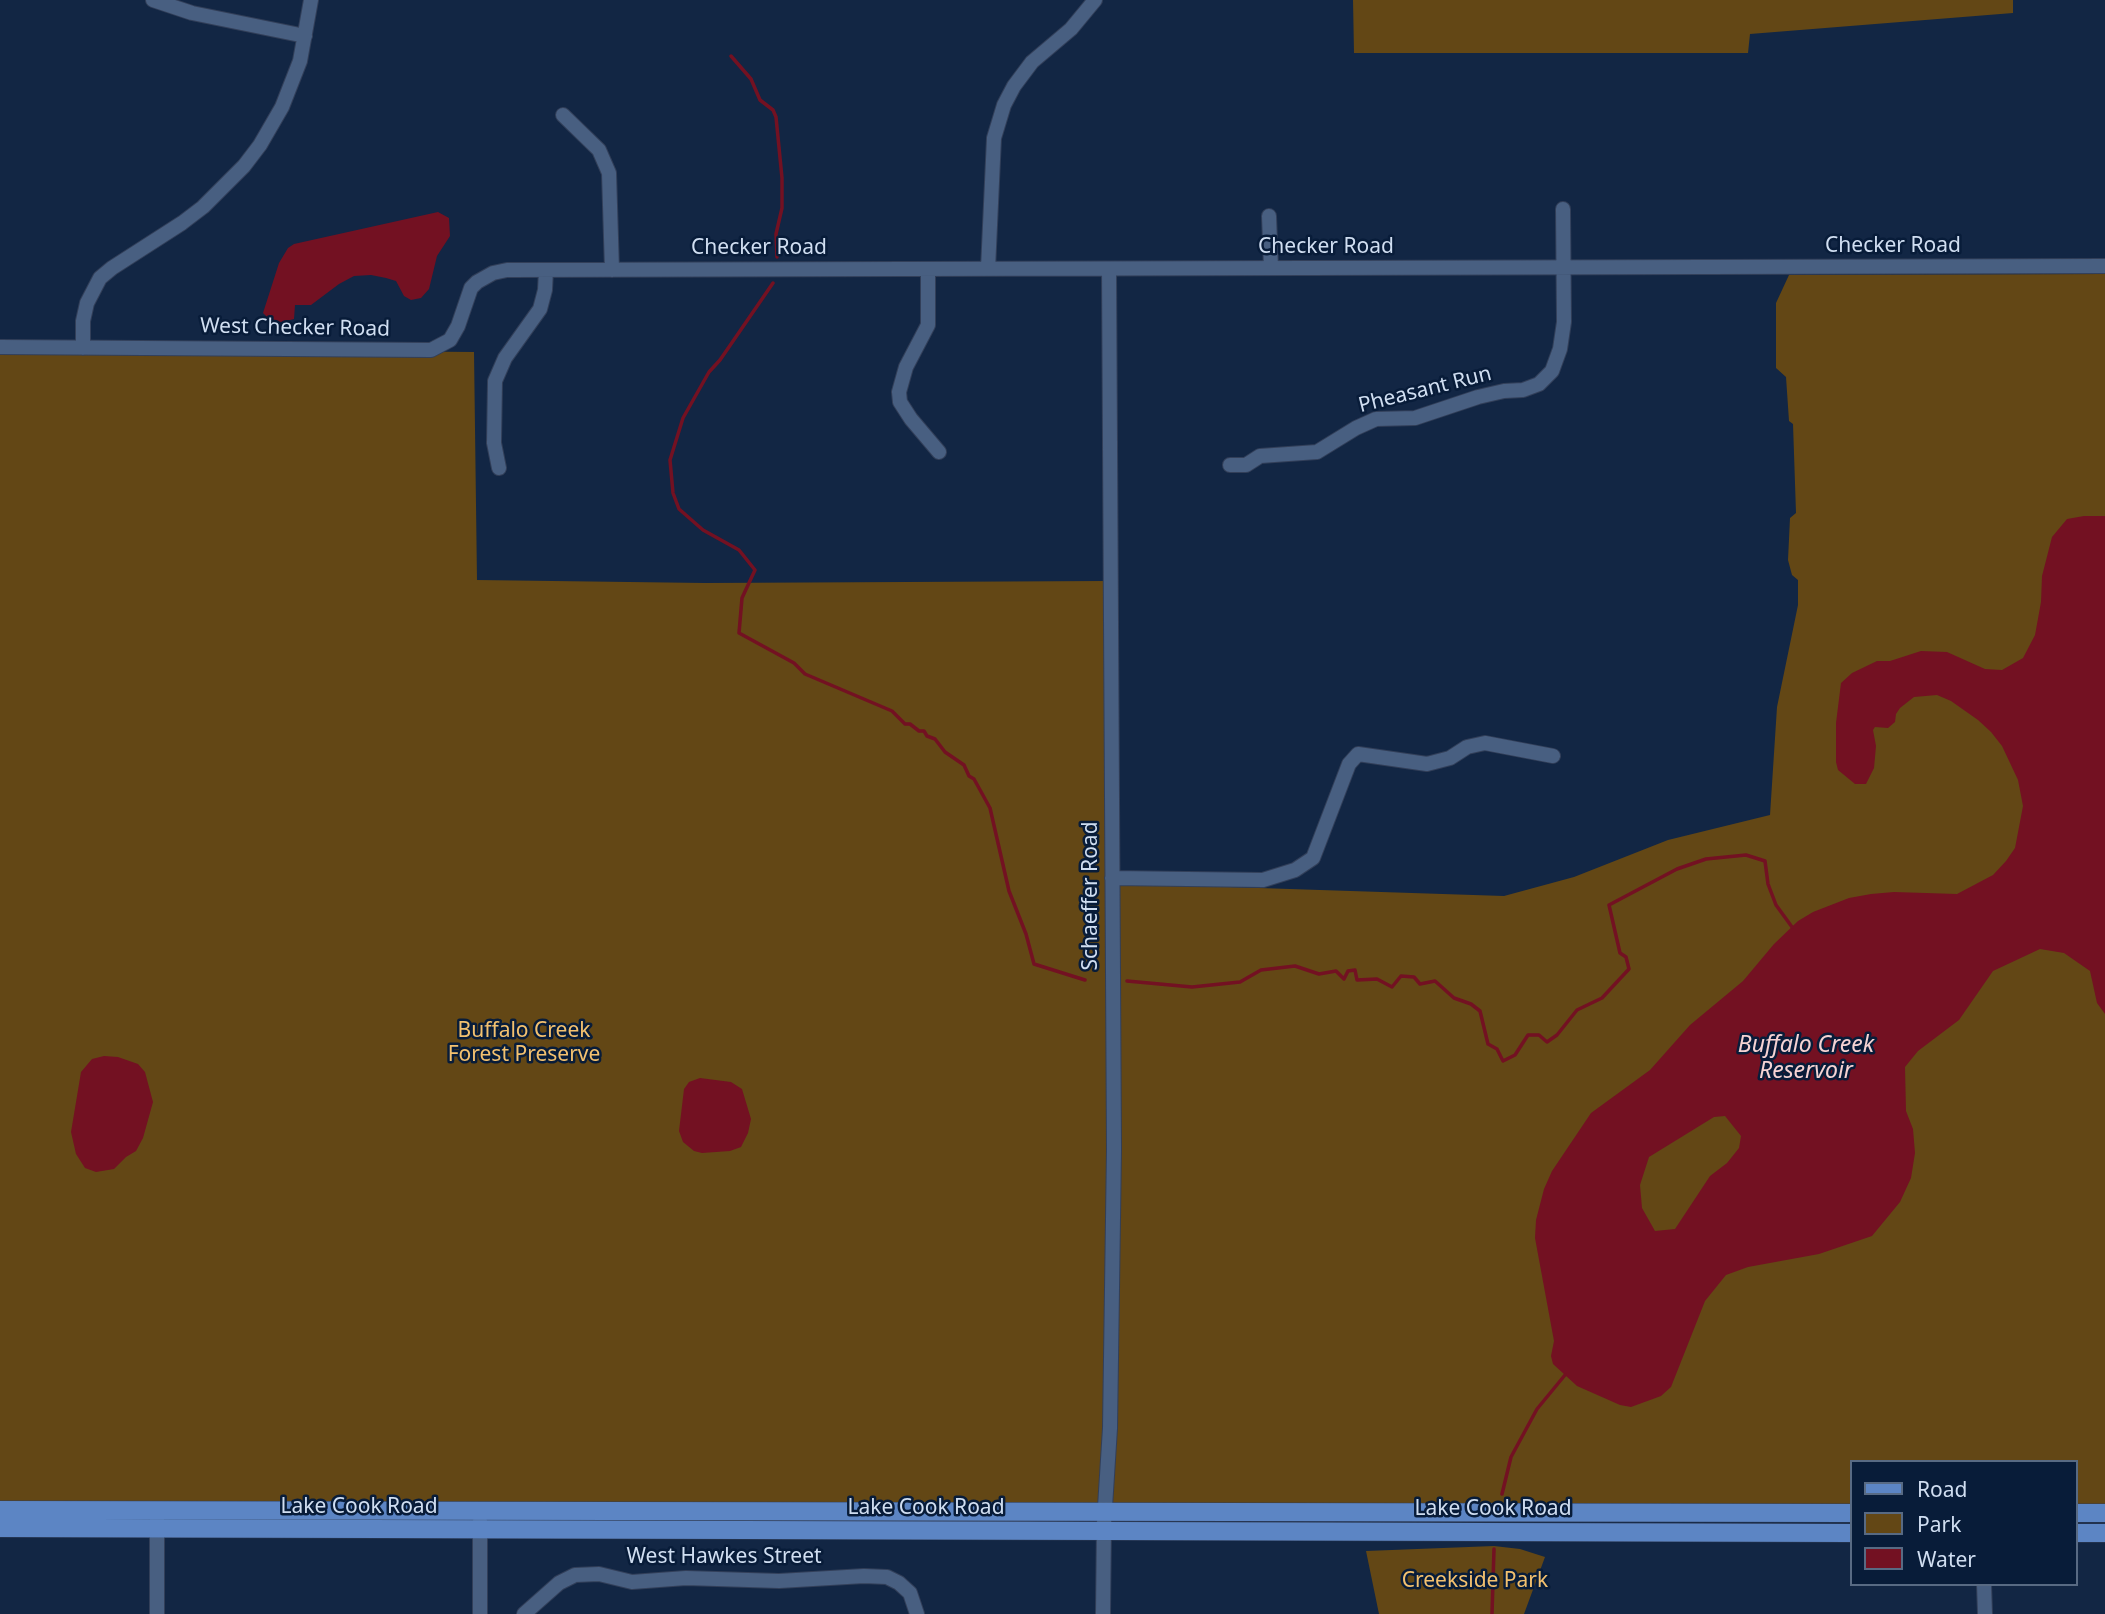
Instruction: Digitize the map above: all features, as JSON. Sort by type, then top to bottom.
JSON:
[{"type":"main road","name":"Lake Cook Road","points":[[0,1510],[157,1520],[480,1531],[1850,1513]]},
{"type":"main road","name":"Lake Cook Road","points":[[0,1528],[157,1520],[480,1512],[1850,1533]]},
{"type":"main road","points":[[2077,1513],[2105,1513]]},
{"type":"main road","points":[[2077,1533],[2105,1533]]},
{"type":"street","points":[[153,0],[192,13],[304,36]]},
{"type":"street","points":[[83,348],[86,303],[100,278],[203,207],[244,166],[260,145],[282,107],[300,61],[311,0]]},
{"type":"street","points":[[988,269],[994,138],[1004,105],[1032,62],[1071,29],[1094,0]]},
{"type":"street","points":[[562,115],[599,150],[610,173],[611,270]]},
{"type":"street","name":"Pheasant Run","points":[[1230,465],[1246,465],[1260,456],[1317,452],[1376,419],[1415,418],[1478,397],[1523,390],[1539,384],[1552,371],[1560,349],[1564,322],[1563,209]]},
{"type":"street","points":[[1269,216],[1271,268]]},
{"type":"street","name":"Checker Road","points":[[547,270],[2105,266]]},
{"type":"street","points":[[928,269],[928,325],[906,367],[899,392],[900,402],[911,419],[939,452]]},
{"type":"street","name":"Schaeffer Road","points":[[1103,1614],[1110,1428],[1114,1149],[1109,269]]},
{"type":"street","name":"West Checker Road","points":[[0,347],[431,350],[450,340],[458,326],[471,288],[484,276],[507,270],[547,270]]},
{"type":"street","points":[[499,468],[494,443],[495,381],[505,358],[540,309],[547,270]]},
{"type":"street","points":[[1112,878],[1263,880],[1295,870],[1313,858],[1349,764],[1358,754],[1427,764],[1450,758],[1467,747],[1485,743],[1553,756]]},
{"type":"street","points":[[480,1512],[480,1614]]},
{"type":"street","points":[[157,1520],[157,1614]]},
{"type":"street","name":"West Hawkes Street","points":[[524,1614],[559,1583],[575,1575],[599,1574],[632,1582],[686,1578],[779,1581],[887,1577],[910,1593],[917,1614]]},
{"type":"street","points":[[1984,1586],[1985,1614]]},
{"type":"green space","points":[[1353,0],[2013,0],[2013,13],[1750,34],[1748,53],[1354,53]]},
{"type":"green space","name":"Buffalo Creek Forest Preserve","points":[[2105,274],[2105,1506],[2077,1506],[2077,1460],[1850,1460],[1850,1506],[507,1505],[0,1501],[0,348],[474,352],[477,580],[705,583],[1104,581],[1106,883],[1504,896],[1574,877],[1668,840],[1770,815],[1777,707],[1798,605],[1798,580],[1792,575],[1788,560],[1790,518],[1796,513],[1793,424],[1789,421],[1786,377],[1776,368],[1776,303],[1789,275]]},
{"type":"green space","name":"Creekside Park","points":[[1494,1546],[1520,1549],[1545,1557],[1524,1614],[1379,1614],[1366,1551]]},
{"type":"water","points":[[438,212],[449,218],[450,236],[437,256],[429,289],[421,298],[411,300],[404,296],[396,281],[371,275],[354,276],[311,305],[295,305],[294,319],[271,321],[263,313],[279,263],[288,248],[294,244]]},
{"type":"water","name":"Buffalo Creek Reservoir","points":[[2105,516],[2105,1014],[2097,1003],[2090,971],[2064,953],[2040,949],[1993,971],[1959,1020],[1918,1051],[1905,1067],[1906,1111],[1913,1129],[1915,1153],[1911,1178],[1900,1202],[1872,1236],[1819,1254],[1748,1267],[1726,1275],[1705,1301],[1671,1387],[1661,1396],[1631,1407],[1620,1405],[1577,1386],[1553,1364],[1551,1356],[1554,1341],[1535,1238],[1536,1220],[1552,1171],[1591,1113],[1650,1070],[1690,1025],[1743,981],[1774,944],[1798,921],[1849,898],[1871,894],[1957,894],[1993,875],[2006,861],[2015,848],[2023,806],[2018,780],[2002,746],[1991,732],[1951,701],[1937,695],[1914,697],[1900,708],[1895,722],[1888,728],[1875,727],[1874,768],[1866,784],[1855,784],[1838,770],[1836,762],[1836,723],[1841,683],[1852,673],[1877,661],[1890,661],[1921,651],[1947,652],[1985,669],[2002,670],[2023,658],[2035,635],[2042,576],[2052,537],[2067,519]],"holes":[[[1725,1116],[1741,1136],[1739,1148],[1727,1163],[1710,1176],[1675,1229],[1655,1231],[1642,1208],[1640,1185],[1649,1157],[1714,1117]]]},
{"type":"water","points":[[118,1057],[138,1064],[145,1072],[153,1102],[143,1138],[136,1151],[114,1169],[96,1172],[85,1168],[76,1154],[71,1132],[81,1072],[92,1059]]},
{"type":"water","points":[[700,1078],[731,1082],[742,1089],[751,1119],[741,1147],[730,1151],[702,1153],[694,1151],[683,1142],[679,1131],[684,1089],[689,1082]]},
{"type":"waterway","points":[[731,56],[751,79],[760,100],[773,110],[776,117],[782,178],[782,208],[776,234],[777,257]]},
{"type":"waterway","points":[[773,283],[709,372],[683,418],[670,460],[673,493],[679,509],[703,530],[739,550],[755,570],[742,598],[739,633],[794,663],[805,674],[892,711],[905,724],[910,724],[935,739],[945,752],[964,765],[990,808],[1009,891],[1026,934],[1034,964],[1085,980]]},
{"type":"waterway","points":[[1127,981],[1192,987],[1240,982],[1261,970],[1295,966],[1319,974],[1336,971],[1344,979],[1348,971],[1355,970],[1357,980],[1377,979],[1392,987],[1401,976],[1414,977],[1420,984],[1435,981],[1454,998],[1471,1004],[1480,1011],[1488,1044],[1497,1049],[1503,1061],[1515,1055],[1528,1035],[1539,1035],[1547,1042],[1557,1035],[1577,1010],[1602,998],[1629,969],[1626,957],[1620,953],[1609,905],[1677,869],[1706,859],[1746,855],[1765,861],[1768,884],[1776,905],[1792,927]]},
{"type":"waterway","points":[[1502,1494],[1511,1457],[1537,1409],[1565,1375]]},
{"type":"waterway","points":[[1492,1614],[1494,1549]]}]
